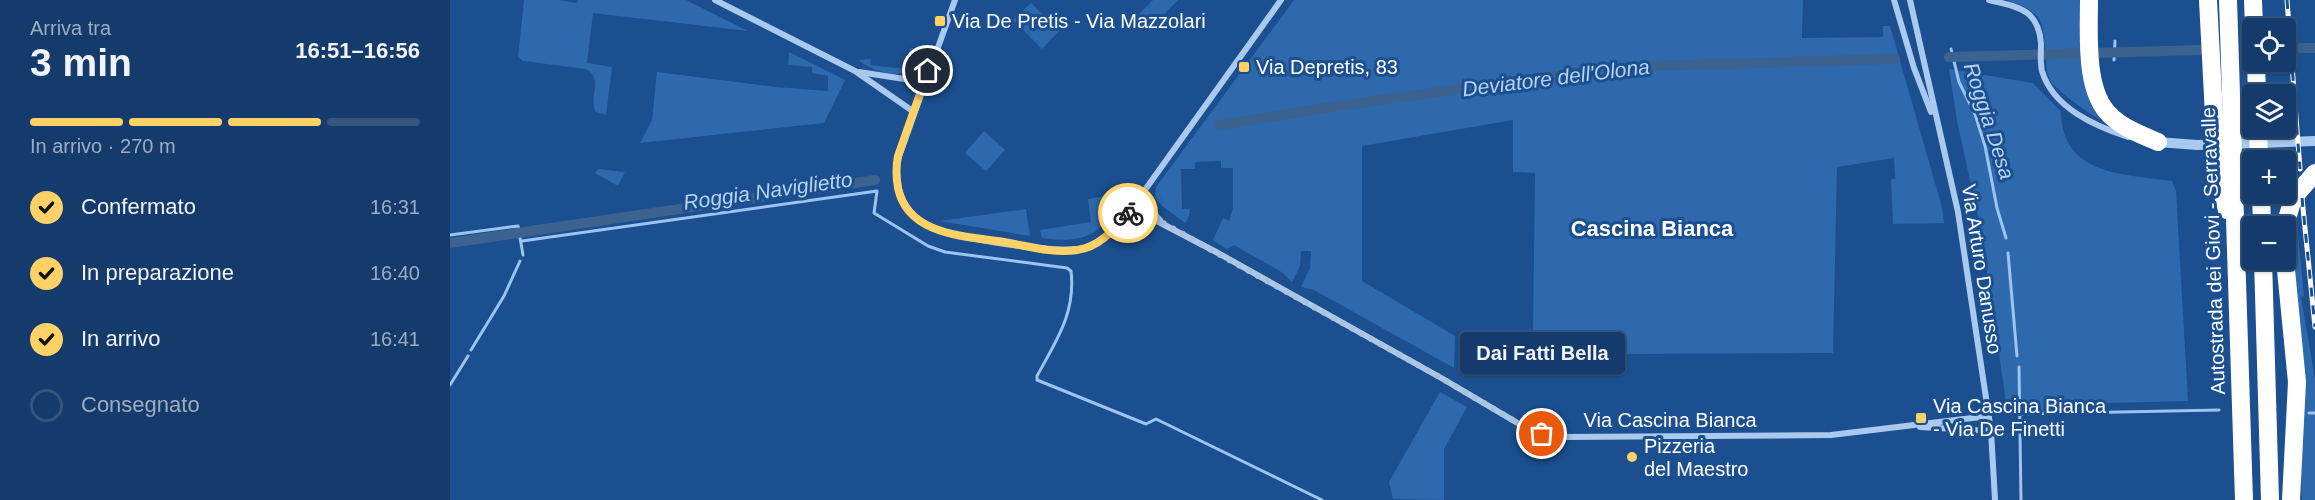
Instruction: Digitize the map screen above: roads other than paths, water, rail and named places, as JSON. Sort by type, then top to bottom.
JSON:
[{"type":"highway","points":[[2089,0],[2091,71],[2101,105],[2111,117],[2126,127],[2158,142]]},
{"type":"highway","points":[[2208,0],[2217,172],[2235,237]]},
{"type":"highway","name":"Autostrada dei Giovi - Serravalle","points":[[2228,0],[2244,500]]},
{"type":"highway","points":[[2253,0],[2254,18]]},
{"type":"highway","points":[[2288,216],[2293,198],[2315,172]]},
{"type":"highway","points":[[2263,270],[2270,500]]},
{"type":"highway","points":[[2286,270],[2297,382],[2289,500]]},
{"type":"highway","points":[[2268,392],[2289,500]]},
{"type":"street","points":[[715,0],[855,71],[914,111]]},
{"type":"street","points":[[955,0],[897,162],[901,197],[908,209],[921,222],[933,229],[1016,244],[1077,251],[1098,243],[1109,235],[1131,208],[1281,0]]},
{"type":"street","name":"Via Arturo Danusso","points":[[1894,0],[1914,68],[1938,129]]},
{"type":"street","name":"Via Arturo Danusso","points":[[1910,0],[1958,212],[1991,431],[1995,500]]},
{"type":"street","points":[[1989,0],[2027,11],[2038,26],[2042,70],[2050,87],[2084,119],[2103,129],[2129,138],[2197,145],[2315,141]]},
{"type":"street","points":[[855,71],[924,82]]},
{"type":"street","name":"Via Cascina Bianca","points":[[1139,198],[1163,223]]},
{"type":"street","name":"Via Cascina Bianca","points":[[1131,208],[1163,223],[1443,379],[1531,431],[1564,437],[1831,435],[1989,416]]},
{"type":"street","name":"Via Cascina Bianca","points":[[1908,427],[1991,431]]},
{"type":"waterway","points":[[2114,60],[2115,41]]},
{"type":"waterway","points":[[2296,48],[2315,48]]},
{"type":"waterway","name":"Roggia Desa","points":[[1951,49],[1959,82],[1975,114],[1985,146],[1997,208],[2006,238]]},
{"type":"waterway","points":[[1949,57],[2200,50]]},
{"type":"waterway","name":"Deviatore dell'Olona","points":[[1219,125],[1616,67],[1895,59]]},
{"type":"waterway","name":"Deviatore dell'Olona","points":[[450,243],[875,180]]},
{"type":"waterway","name":"Roggia Naviglietto","points":[[522,241],[877,191],[874,213],[928,246],[945,252],[1067,268],[1071,271],[1070,300],[1063,326],[1037,380],[1146,424],[1156,419],[1322,500]]},
{"type":"waterway","name":"Roggia Naviglietto","points":[[450,235],[518,226],[523,255]]},
{"type":"waterway","name":"Roggia Desa","points":[[2008,253],[2017,356]]},
{"type":"waterway","points":[[471,350],[504,296],[520,261]]},
{"type":"waterway","points":[[450,385],[468,356]]},
{"type":"waterway","name":"Roggia Desa","points":[[2019,367],[2021,500]]},
{"type":"waterway","name":"Roggia Desa","points":[[2020,414],[2219,410]]},
{"type":"waterway","name":"Roggia Desa","points":[[2309,413],[2315,413]]},
{"type":"railway","points":[[2287,0],[2300,169]]},
{"type":"railway","points":[[2302,198],[2315,327]]},
{"type":"place","name":"Via De Pretis - Via Mazzolari","points":[[940,21]]},
{"type":"place","name":"Via Depretis, 83","points":[[1244,67]]},
{"type":"place","name":"Via Cascina Bianca - Via De Finetti","points":[[1921,418]]},
{"type":"place","name":"Dai Fatti Bella","points":[[1542,434]]},
{"type":"place","name":"Pizzeria del Maestro","points":[[1632,457]]},
{"type":"district","name":"Cascina Bianca","points":[[1652,228]]}]
